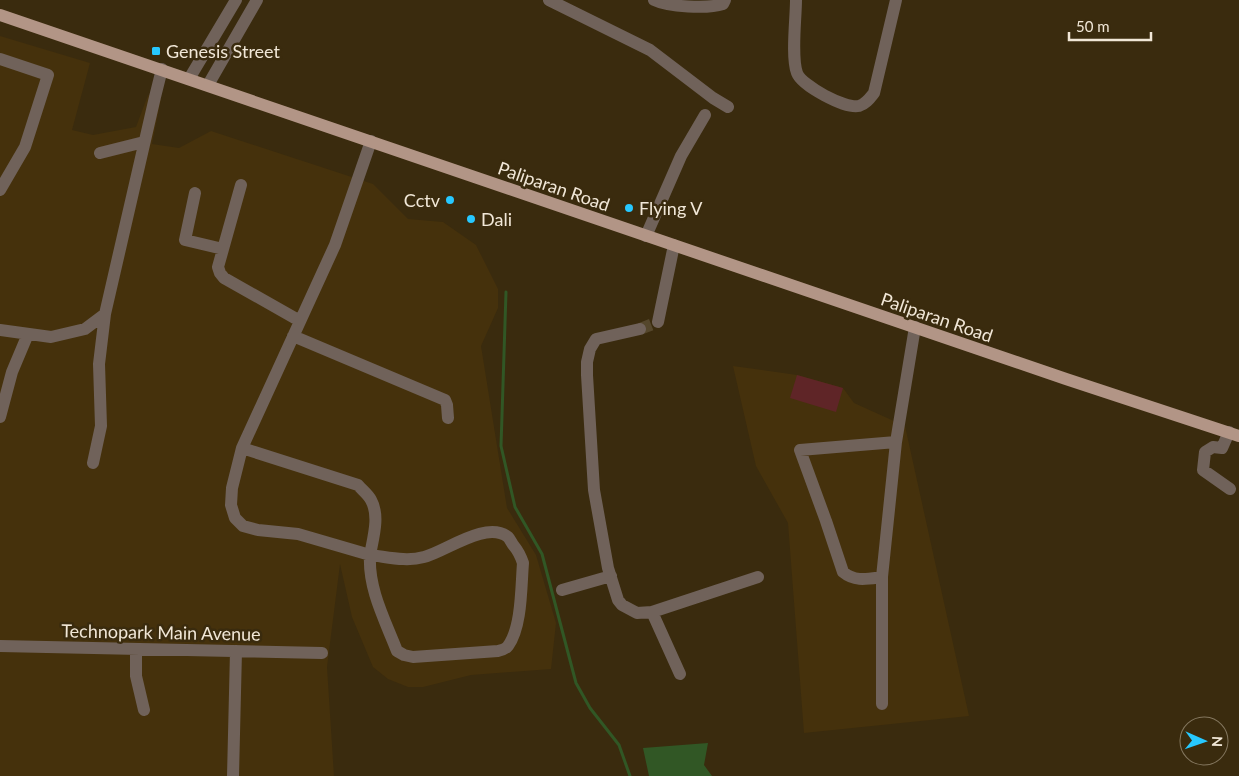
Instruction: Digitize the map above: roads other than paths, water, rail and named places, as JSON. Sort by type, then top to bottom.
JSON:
[{"type":"main road","name":"Paliparan Road","points":[[0,15],[915,328],[1234,434]]},
{"type":"street","points":[[208,85],[257,0]]},
{"type":"street","points":[[549,0],[650,50],[713,98],[728,107]]},
{"type":"street","points":[[796,0],[794,60],[797,74],[805,83],[825,96],[851,106],[859,106],[867,102],[874,94],[896,0]]},
{"type":"street","points":[[656,1],[693,7],[717,6],[724,2]]},
{"type":"street","points":[[190,79],[233,5],[245,20]]},
{"type":"street","points":[[0,59],[48,75],[26,147],[0,190]]},
{"type":"street","points":[[93,463],[101,426],[99,364],[105,314],[162,69]]},
{"type":"street","points":[[646,236],[681,156],[705,115]]},
{"type":"street","points":[[242,448],[358,485],[371,498],[376,518],[370,555],[369,570],[372,586],[397,651],[413,657],[498,651],[507,648],[514,635],[518,614],[523,563],[521,556],[508,537],[499,533],[487,533],[467,538],[425,557],[406,560],[370,555],[298,534],[258,530],[243,526],[235,518],[231,505],[232,488],[242,448],[335,245],[371,141]]},
{"type":"street","points":[[100,153],[144,142]]},
{"type":"street","points":[[241,185],[218,267],[220,274],[300,321]]},
{"type":"street","points":[[195,193],[185,240],[223,249]]},
{"type":"street","points":[[658,322],[674,245]]},
{"type":"street","points":[[0,330],[51,337],[85,330],[105,314]]},
{"type":"street","points":[[640,328],[596,339],[592,344],[587,362],[594,490],[611,576],[618,600],[622,605],[637,613],[652,612],[758,577]]},
{"type":"street","points":[[882,704],[882,578],[896,442],[915,328]]},
{"type":"street","points":[[0,417],[12,372],[28,334]]},
{"type":"street","points":[[293,336],[444,400],[448,404],[448,418]]},
{"type":"street","points":[[1230,489],[1203,470],[1205,452],[1213,447],[1222,448],[1234,434]]},
{"type":"street","points":[[882,578],[856,580],[849,578],[843,572],[800,450],[896,442]]},
{"type":"street","points":[[562,590],[611,576]]},
{"type":"street","points":[[652,612],[680,674]]},
{"type":"street","name":"Technopark Main Avenue","points":[[0,646],[322,653]]},
{"type":"street","points":[[136,648],[136,676],[144,710]]},
{"type":"street","points":[[234,776],[236,651]]},
{"type":"waterway","points":[[506,292],[501,446],[515,507],[542,554],[576,683],[590,708],[619,745],[630,776]]},
{"type":"tunnel","points":[[640,329],[658,322]]},
{"type":"place","name":"Genesis Street","points":[[156,51]]},
{"type":"place","name":"Cctv","points":[[450,200]]},
{"type":"place","name":"Flying V","points":[[629,208]]},
{"type":"place","name":"Dali","points":[[471,219]]}]
